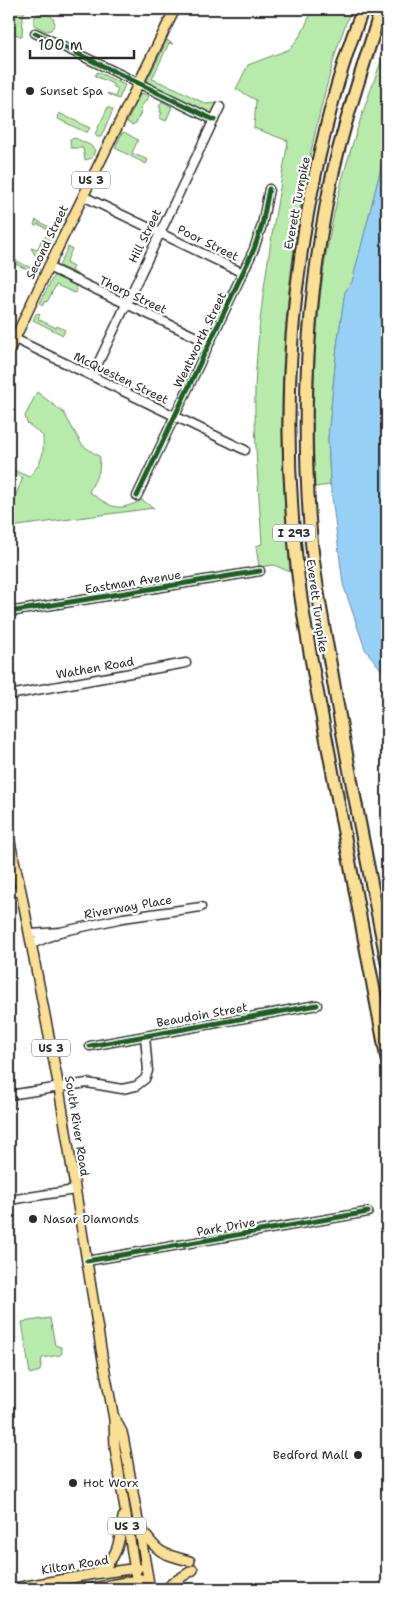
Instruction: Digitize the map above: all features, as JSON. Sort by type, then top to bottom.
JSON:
[{"type":"highway","name":"Everett Turnpike","points":[[363,9],[333,102],[310,197],[302,245],[291,349],[290,474],[297,562],[307,636],[387,1059]]},
{"type":"highway","name":"Everett Turnpike","points":[[381,9],[335,162],[318,258],[308,358],[306,438],[310,519],[320,609],[387,962]]},
{"type":"highway","points":[[335,162],[378,35],[387,15]]},
{"type":"main road","name":"Second Street","points":[[9,351],[48,267],[175,9]]},
{"type":"main road","name":"South River Road","points":[[9,838],[30,934],[59,1088],[114,1418],[114,1439],[137,1585]]},
{"type":"main road","name":"South River Road","points":[[114,1418],[122,1432],[124,1441],[150,1589]]},
{"type":"main road","points":[[94,1574],[104,1568],[115,1554],[120,1538],[124,1507]]},
{"type":"main road","points":[[138,1524],[150,1542],[161,1553],[190,1561]]},
{"type":"main road","name":"Kilton Road","points":[[9,1588],[146,1567]]},
{"type":"main road","points":[[166,1589],[193,1570]]},
{"type":"main road","name":"Kilton Road","points":[[88,1589],[137,1585],[148,1578]]},
{"type":"street","points":[[35,33],[214,120]]},
{"type":"street","name":"Hill Street","points":[[92,376],[220,107]]},
{"type":"street","name":"Wentworth Street","points":[[137,496],[260,234],[269,189]]},
{"type":"street","name":"Poor Street","points":[[83,196],[242,273]]},
{"type":"street","name":"Thorp Street","points":[[48,267],[209,343]]},
{"type":"street","name":"McQuesten Street","points":[[15,339],[244,450]]},
{"type":"street","name":"Eastman Avenue","points":[[9,612],[260,571]]},
{"type":"street","name":"Wathen Road","points":[[9,695],[186,663]]},
{"type":"street","points":[[9,893],[21,891]]},
{"type":"street","name":"Riverway Place","points":[[30,934],[60,932],[123,918],[201,906]]},
{"type":"street","name":"Riverway Place","points":[[32,944],[60,932]]},
{"type":"street","name":"Beaudoin Street","points":[[90,1046],[317,1005]]},
{"type":"street","points":[[9,1095],[90,1082],[122,1089],[138,1085],[145,1079],[148,1069],[145,1036]]},
{"type":"street","points":[[9,1200],[75,1190]]},
{"type":"street","name":"Park Drive","points":[[87,1261],[368,1212]]},
{"type":"green space","points":[[12,9],[26,9],[23,15],[22,37],[9,31],[9,24],[12,22]]},
{"type":"green space","points":[[308,9],[351,9],[340,39],[320,110],[303,193],[290,276],[283,360],[282,423],[290,572],[274,565],[259,567],[256,546],[262,544],[255,408],[259,326],[288,141],[254,128],[256,100],[236,89],[248,65],[290,49],[302,33],[312,11]]},
{"type":"green space","points":[[40,12],[46,12],[53,18],[55,24],[51,30],[46,31],[34,25],[35,17]]},
{"type":"green space","points":[[167,40],[173,44],[169,43],[152,79],[206,104],[217,103],[211,114],[150,85],[147,81]]},
{"type":"green space","points":[[387,46],[387,155],[381,168],[352,283],[345,292],[337,346],[328,438],[330,485],[315,487],[313,422],[315,355],[326,255],[337,201],[349,156]]},
{"type":"green space","points":[[97,72],[125,85],[119,99],[107,94],[115,97],[118,89],[113,84],[95,76]]},
{"type":"green space","points":[[141,93],[149,95],[147,101],[145,101],[140,109],[142,110],[136,123],[132,125],[127,122]]},
{"type":"green space","points":[[162,101],[172,107],[166,121],[159,118],[162,113],[159,107]]},
{"type":"green space","points":[[108,107],[113,110],[101,137],[97,137],[95,134]]},
{"type":"green space","points":[[59,113],[90,128],[85,132],[58,119]]},
{"type":"green space","points":[[124,132],[138,140],[132,153],[148,160],[146,164],[115,148]]},
{"type":"green space","points":[[75,138],[90,145],[95,150],[92,158],[85,160],[83,148],[71,148],[70,139]]},
{"type":"green space","points":[[58,216],[62,217],[42,258],[35,255],[31,248],[37,250],[43,237],[45,238],[49,230],[38,224],[34,225],[36,220],[51,228]]},
{"type":"green space","points":[[68,247],[72,249],[66,263],[73,267],[71,270],[78,275],[59,266]]},
{"type":"green space","points":[[9,257],[33,269],[35,263],[39,268],[39,272],[36,271],[34,275],[29,270],[9,261]]},
{"type":"green space","points":[[54,275],[75,285],[77,290],[75,293],[56,285],[47,302],[42,306],[40,303]]},
{"type":"green space","points":[[39,313],[38,319],[56,328],[57,326],[65,330],[63,335],[33,320],[36,314]]},
{"type":"green space","points":[[37,392],[64,413],[82,445],[100,457],[99,472],[89,492],[109,505],[120,507],[142,500],[154,508],[10,527],[9,510],[23,478],[16,475],[11,481],[9,468],[29,477],[39,463],[43,449],[43,436],[27,423],[25,416]]},
{"type":"green space","points":[[50,1318],[55,1345],[61,1347],[62,1353],[42,1358],[40,1371],[30,1374],[22,1322]]},
{"type":"water","points":[[387,155],[387,677],[365,649],[343,584],[330,481],[328,438],[337,346],[345,292],[352,282],[381,168]]},
{"type":"cycle path","points":[[35,33],[214,120]]},
{"type":"cycle path","points":[[137,496],[254,249],[262,225],[269,189]]},
{"type":"cycle path","points":[[9,612],[260,571]]},
{"type":"cycle path","points":[[90,1046],[317,1005]]},
{"type":"cycle path","points":[[87,1261],[368,1212]]},
{"type":"place","name":"Sunset Spa","points":[[30,91]]},
{"type":"place","name":"Nasar Diamonds","points":[[33,1219]]},
{"type":"place","name":"Bedford Mall","points":[[358,1455]]},
{"type":"place","name":"Hot Worx","points":[[73,1483]]}]
